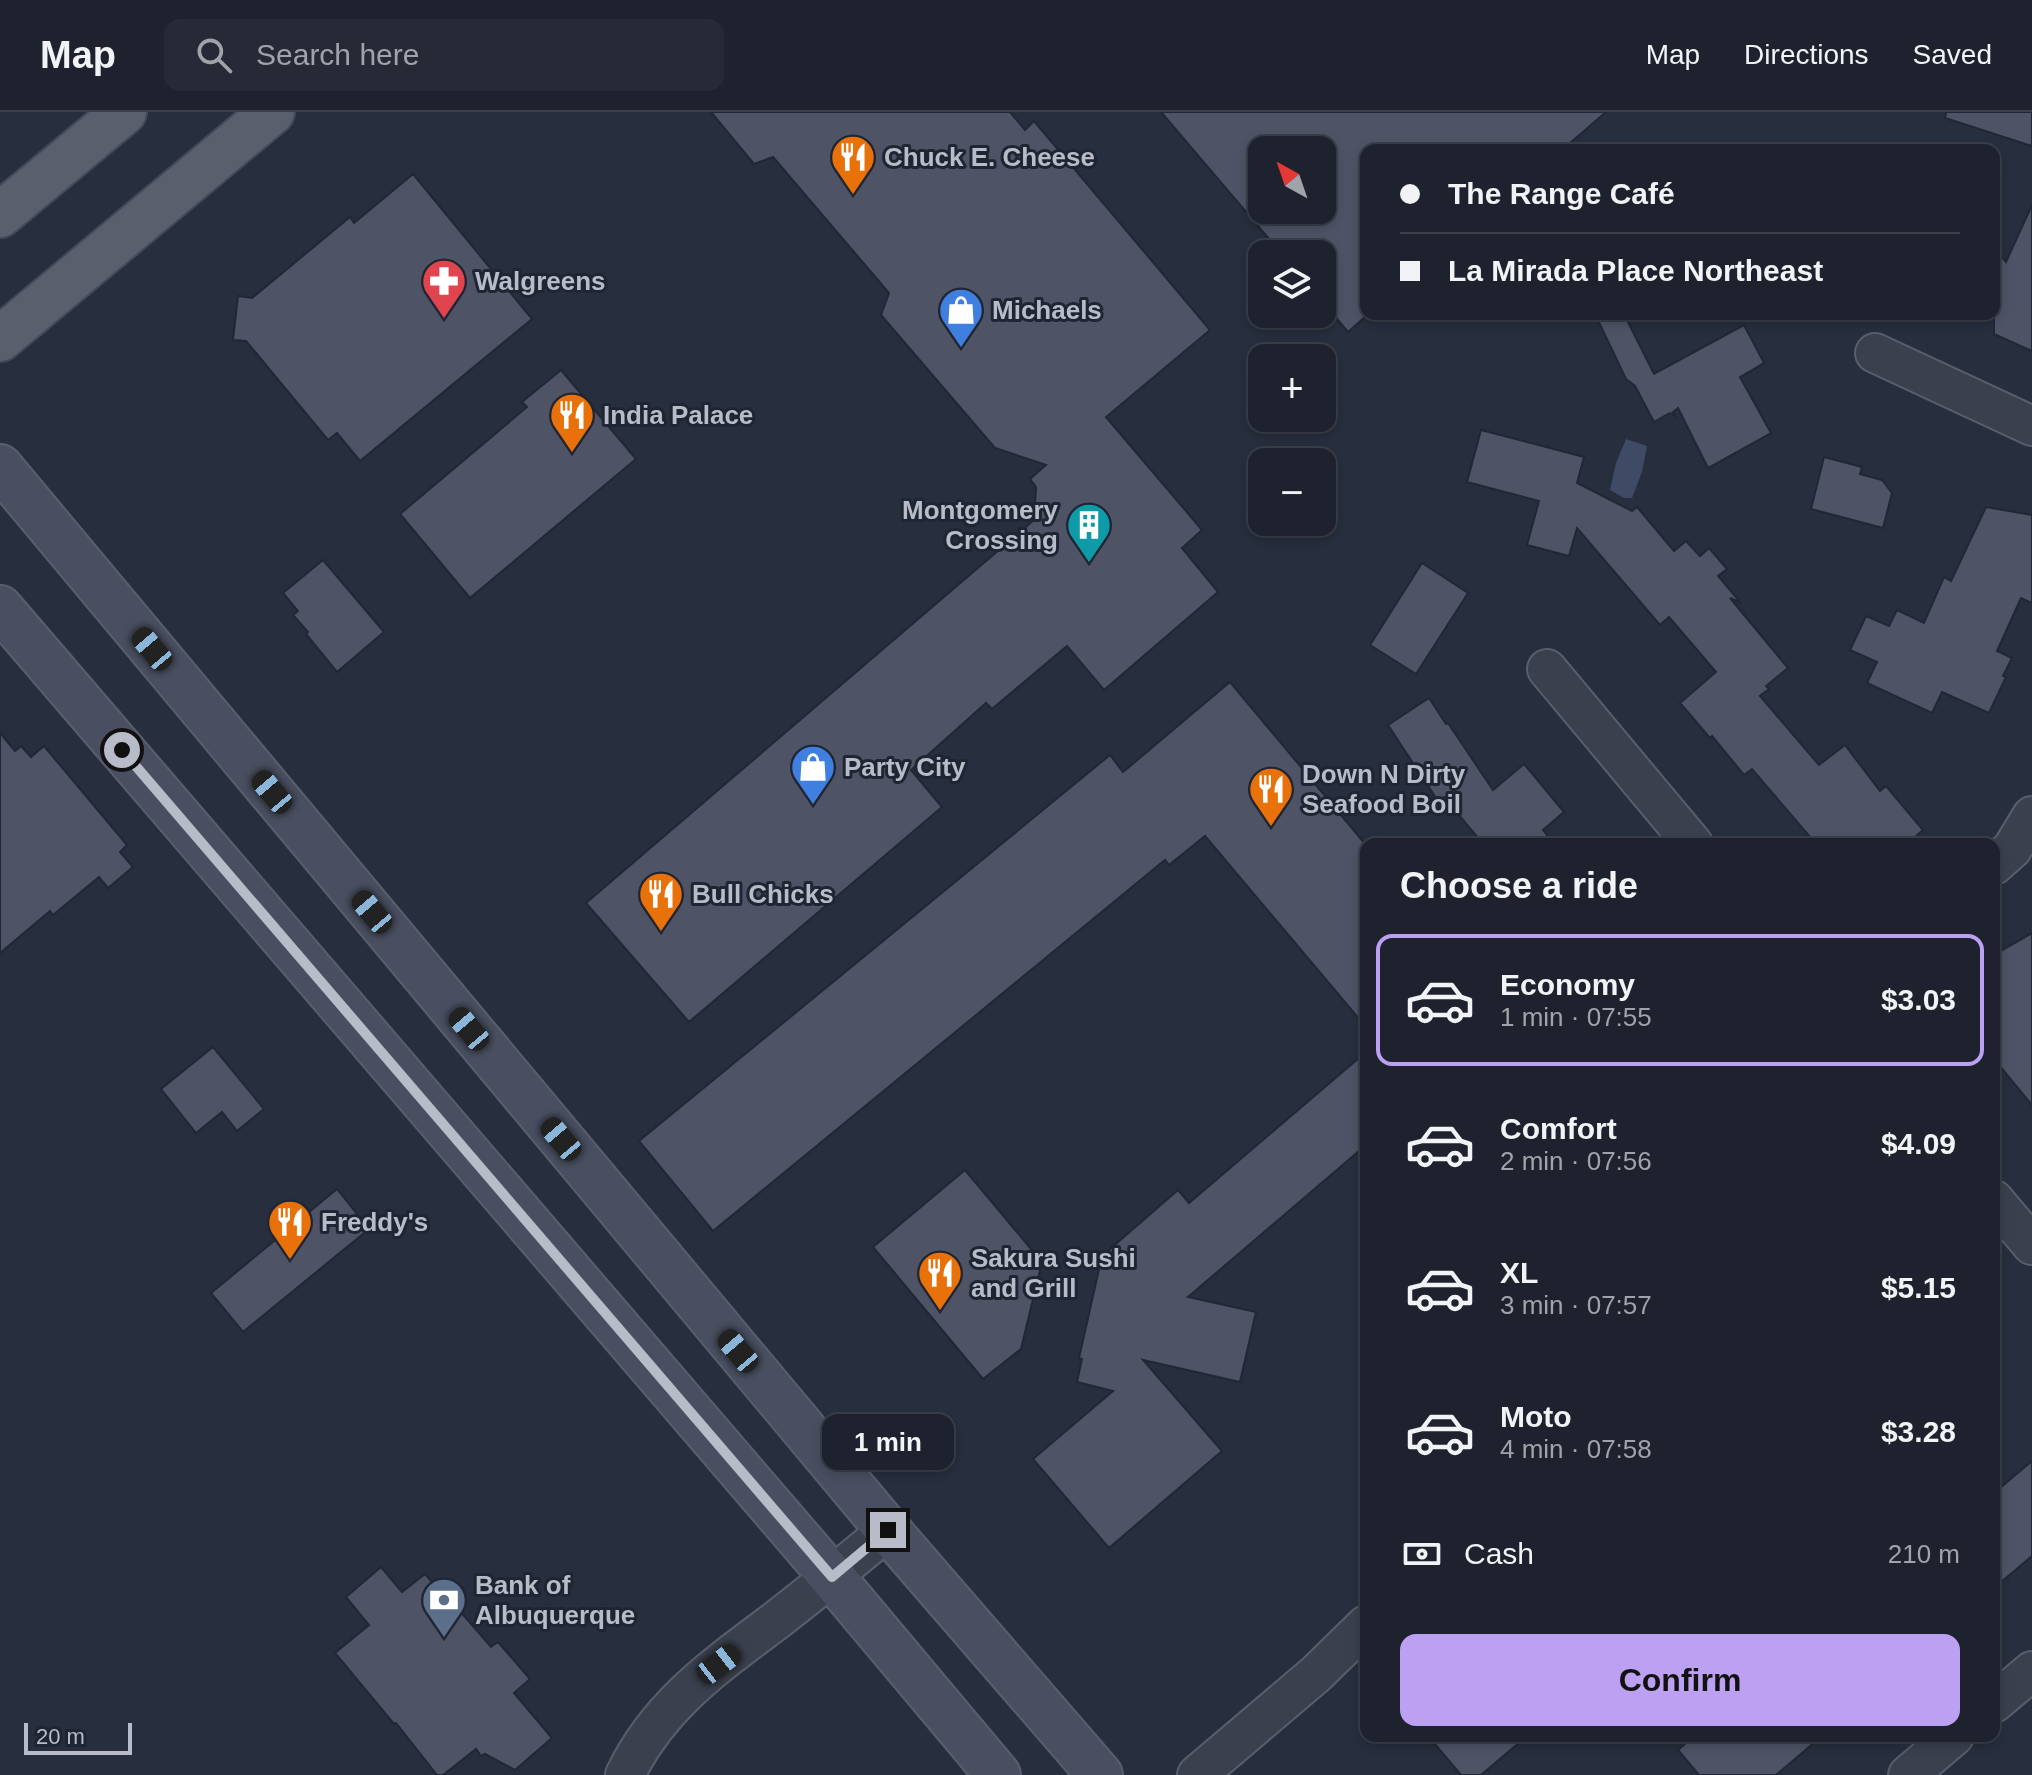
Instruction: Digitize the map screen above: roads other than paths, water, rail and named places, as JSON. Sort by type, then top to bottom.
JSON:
[{"type":"main road","points":[[0,215],[124,112]]},
{"type":"main road","points":[[0,339],[272,112]]},
{"type":"main road","points":[[0,467],[888,1530],[1100,1775]]},
{"type":"main road","points":[[0,608],[832,1577],[998,1775]]},
{"type":"street","points":[[1875,353],[2032,426]]},
{"type":"street","points":[[1547,669],[1688,838]]},
{"type":"street","points":[[2000,860],[2012,849],[2032,816]]},
{"type":"street","points":[[2000,1207],[2032,1245]]},
{"type":"street","points":[[625,1775],[659,1721],[695,1683],[888,1530]]},
{"type":"street","points":[[1197,1775],[1316,1674],[1360,1631]]},
{"type":"street","points":[[2000,1698],[2032,1671]]},
{"type":"street","points":[[1908,1775],[1947,1742]]},
{"type":"water","points":[[1626,439],[1647,446],[1642,472],[1632,498],[1624,498],[1610,490]]},
{"type":"place","name":"Chuck E. Cheese","points":[[853,196]]},
{"type":"place","name":"Walgreens","points":[[444,320]]},
{"type":"place","name":"Michaels","points":[[961,349]]},
{"type":"place","name":"India Palace","points":[[572,454]]},
{"type":"place","name":"Montgomery Crossing","points":[[1089,564]]},
{"type":"place","name":"Party City","points":[[813,806]]},
{"type":"place","name":"Down N Dirty Seafood Boil","points":[[1271,828]]},
{"type":"place","name":"Bull Chicks","points":[[661,933]]},
{"type":"place","name":"Freddy's","points":[[290,1261]]},
{"type":"place","name":"Sakura Sushi and Grill","points":[[940,1312]]},
{"type":"place","name":"Bank of Albuquerque","points":[[444,1639]]}]
